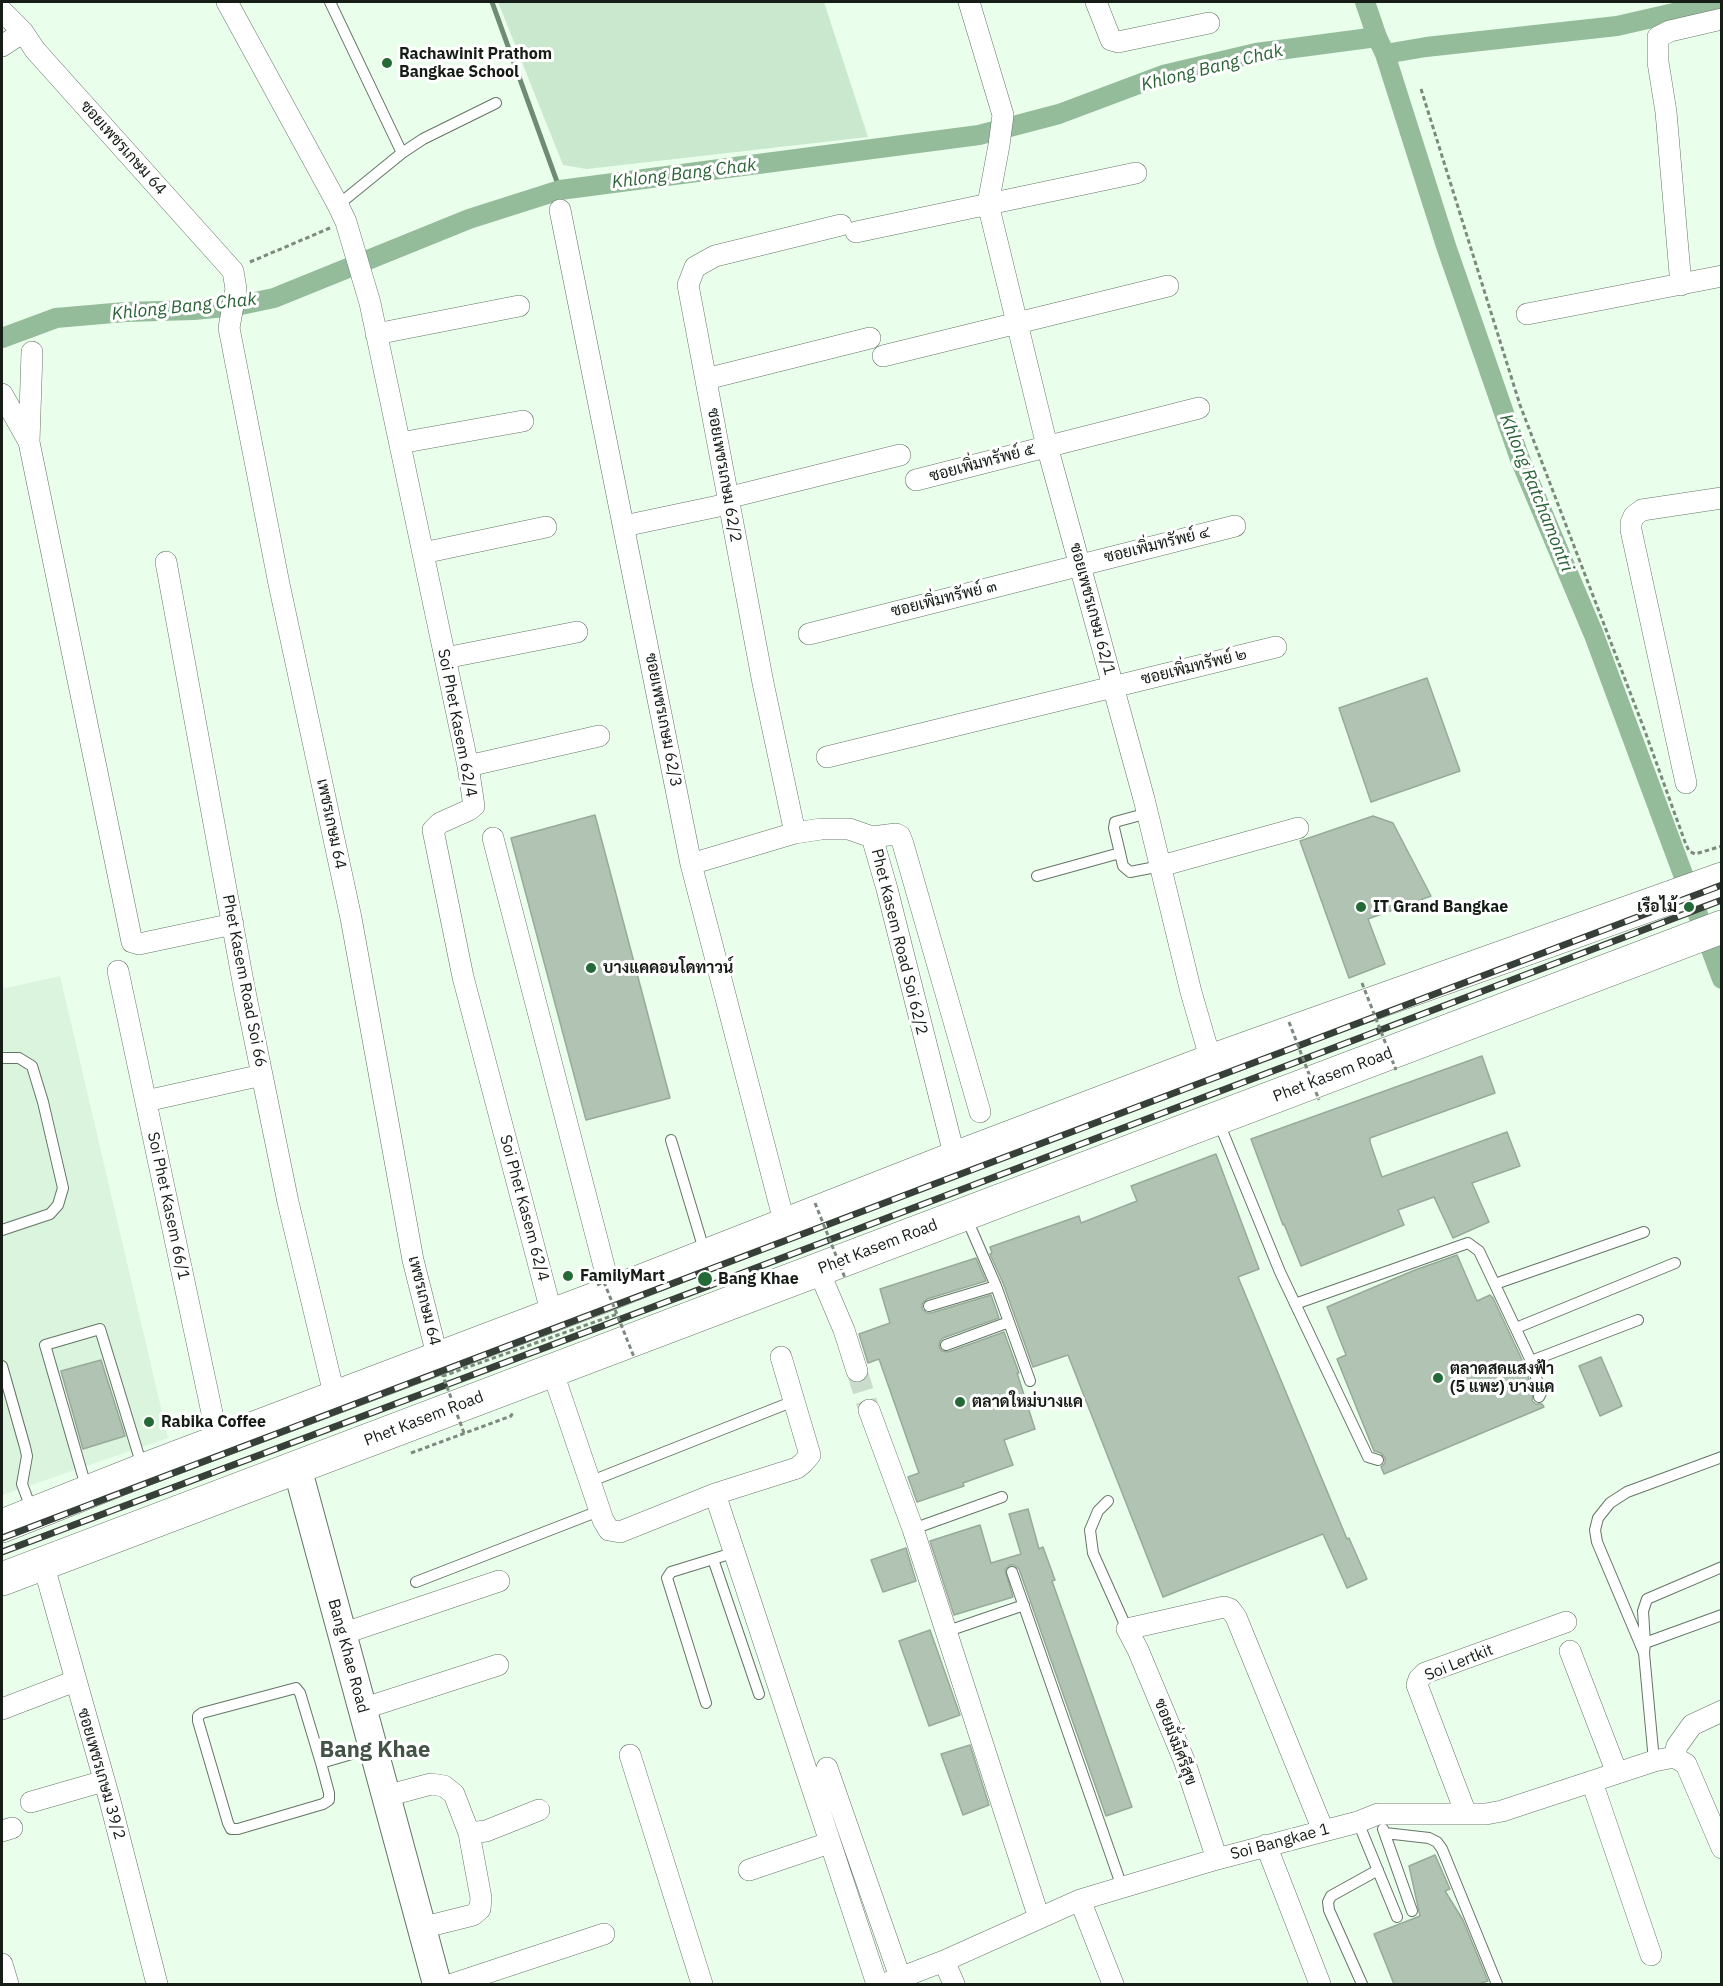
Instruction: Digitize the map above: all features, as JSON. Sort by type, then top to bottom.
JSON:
[{"type":"main road","points":[[2,1526],[218,1441],[552,1315],[610,1290],[706,1256],[1211,1061],[1722,879]]},
{"type":"main road","name":"Phet Kasem Road","points":[[2,1579],[552,1370],[831,1273],[964,1214],[1709,932]]},
{"type":"main road","points":[[218,1441],[260,1440],[270,1445],[297,1467]]},
{"type":"main road","name":"Bang Khae Road","points":[[297,1467],[437,1984]]},
{"type":"street","name":"Soi Phet Kasem 62/4","points":[[226,2],[342,213],[370,303],[468,766],[474,806],[440,823],[433,830],[463,977],[552,1315]]},
{"type":"street","name":"ซอยเพชรเกษม 62/1","points":[[969,2],[1003,115],[988,204],[1047,446],[1148,813],[1191,992],[1211,1061]]},
{"type":"street","points":[[1096,2],[1111,40],[1118,42],[1209,23]]},
{"type":"street","name":"ซอยเพชรเกษม 64","points":[[2,11],[23,32],[35,50],[235,280]]},
{"type":"street","points":[[1681,285],[1658,37],[1670,31],[1722,19]]},
{"type":"street","points":[[2,46],[23,32]]},
{"type":"street","name":"ซอยเพชรเกษม 62/2","points":[[795,832],[763,683],[688,285],[695,267],[714,256],[988,204],[1136,173]]},
{"type":"street","name":"ซอยเพชรเกษม 62/3","points":[[560,210],[691,864],[785,1225]]},
{"type":"street","points":[[1527,314],[1722,276]]},
{"type":"street","name":"เพชรเกษม 64","points":[[235,280],[229,328],[279,584],[351,918],[413,1260],[438,1359]]},
{"type":"street","points":[[883,356],[1168,286]]},
{"type":"street","points":[[376,334],[519,306]]},
{"type":"street","points":[[706,379],[870,338]]},
{"type":"street","points":[[32,352],[28,442],[132,942],[139,944],[233,924]]},
{"type":"street","points":[[2,394],[28,442]]},
{"type":"street","name":"ซอยเพิ่มทรัพย์ ๕","points":[[916,480],[1199,408]]},
{"type":"street","points":[[400,443],[523,420]]},
{"type":"street","points":[[624,526],[900,455]]},
{"type":"street","points":[[1686,783],[1631,523],[1634,516],[1642,510],[1722,498]]},
{"type":"street","name":"ซอยเพิ่มทรัพย์ ๔","points":[[1080,565],[1235,526]]},
{"type":"street","points":[[423,553],[546,527]]},
{"type":"street","name":"Phet Kasem Road Soi 66","points":[[166,562],[262,1075],[288,1202],[335,1398]]},
{"type":"street","name":"ซอยเพิ่มทรัพย์ ๓","points":[[809,634],[1080,565]]},
{"type":"street","points":[[445,657],[577,632]]},
{"type":"street","name":"ซอยเพิ่มทรัพย์ ๒","points":[[827,758],[1275,647]]},
{"type":"street","points":[[468,766],[599,736]]},
{"type":"street","points":[[1161,866],[1298,828]]},
{"type":"street","name":"Phet Kasem Road Soi 62/2","points":[[691,864],[795,832],[849,829],[872,837],[955,1158]]},
{"type":"street","points":[[872,837],[892,834],[900,836],[980,1112]]},
{"type":"street","points":[[493,837],[610,1290]]},
{"type":"street","points":[[887,889],[913,880]]},
{"type":"street","points":[[902,951],[931,942]]},
{"type":"street","name":"Soi Phet Kasem 66/1","points":[[118,971],[218,1441]]},
{"type":"street","points":[[146,1101],[262,1075]]},
{"type":"street","points":[[831,1273],[844,1330],[857,1371]]},
{"type":"street","points":[[552,1370],[599,1511],[609,1530],[620,1532],[715,1494],[797,1468],[810,1455],[781,1357]]},
{"type":"street","points":[[869,1410],[913,1529],[1039,1918]]},
{"type":"street","points":[[715,1494],[877,1984]]},
{"type":"street","name":"ซอยเพชรเกษม 39/2","points":[[43,1563],[104,1781],[157,1984]]},
{"type":"street","points":[[342,1634],[499,1581]]},
{"type":"street","points":[[1127,1629],[1224,1606],[1230,1609],[1236,1617],[1323,1830]]},
{"type":"street","name":"Soi Lertkit","points":[[1466,1814],[1417,1685],[1419,1679],[1425,1673],[1566,1622]]},
{"type":"street","name":"ซอยมั่งมีศรีสุข","points":[[1127,1629],[1184,1760],[1217,1859]]},
{"type":"street","points":[[1570,1651],[1617,1773]]},
{"type":"street","points":[[362,1709],[498,1665]]},
{"type":"street","points":[[2,1709],[75,1681]]},
{"type":"street","points":[[1722,1711],[1692,1725],[1677,1746],[1672,1761],[1722,1848]]},
{"type":"street","points":[[630,1755],[702,1984]]},
{"type":"street","name":"Soi Bangkae 1","points":[[892,1981],[944,1961],[1080,1900],[1266,1845],[1358,1822],[1381,1823],[1486,1814],[1514,1808],[1617,1773],[1672,1761]]},
{"type":"street","points":[[827,1768],[892,1981]]},
{"type":"street","points":[[31,1802],[104,1781]]},
{"type":"street","points":[[1592,1782],[1651,1955]]},
{"type":"street","points":[[386,1797],[431,1784],[444,1786],[454,1794],[469,1833],[481,1898],[480,1909],[473,1915],[421,1928]]},
{"type":"street","points":[[469,1833],[486,1831],[539,1810]]},
{"type":"street","points":[[749,1870],[829,1843]]},
{"type":"street","points":[[1266,1845],[1320,1984]]},
{"type":"street","points":[[1080,1900],[1113,1984]]},
{"type":"street","points":[[453,1984],[604,1934]]},
{"type":"street","points":[[944,1961],[954,1984]]},
{"type":"street","points":[[2,1964],[8,1984]]},
{"type":"lane","points":[[330,2],[402,153]]},
{"type":"lane","points":[[342,213],[402,153],[423,139],[496,103]]},
{"type":"lane","points":[[1148,813],[1115,822],[1114,828],[1123,866],[1130,872],[1161,866]]},
{"type":"lane","points":[[1037,876],[1120,853]]},
{"type":"lane","points":[[2,1058],[19,1058],[32,1066],[63,1188],[58,1205],[50,1214],[2,1230]]},
{"type":"lane","points":[[1218,1119],[1295,1304],[1368,1457],[1378,1460]]},
{"type":"lane","points":[[671,1140],[706,1256]]},
{"type":"lane","points":[[964,1214],[996,1286],[1030,1381]]},
{"type":"lane","points":[[1495,1284],[1644,1232]]},
{"type":"lane","points":[[1295,1304],[1468,1243],[1479,1251],[1532,1361],[1541,1393],[1539,1397]]},
{"type":"lane","points":[[1516,1328],[1675,1263]]},
{"type":"lane","points":[[929,1306],[996,1286]]},
{"type":"lane","points":[[1532,1361],[1638,1320]]},
{"type":"lane","points":[[946,1345],[1009,1322]]},
{"type":"lane","points":[[88,1493],[45,1345],[100,1329],[143,1470]]},
{"type":"lane","points":[[2,1366],[27,1456],[22,1484],[33,1514]]},
{"type":"lane","points":[[589,1482],[794,1401]]},
{"type":"lane","points":[[1645,1648],[1597,1542],[1595,1530],[1598,1518],[1610,1503],[1627,1492],[1722,1457]]},
{"type":"lane","points":[[913,1529],[1002,1497]]},
{"type":"lane","points":[[1108,1501],[1098,1511],[1090,1530],[1093,1553],[1127,1629]]},
{"type":"lane","points":[[416,1582],[599,1511]]},
{"type":"lane","points":[[706,1703],[667,1578],[671,1572],[736,1552]]},
{"type":"lane","points":[[713,1559],[759,1694]]},
{"type":"lane","points":[[1672,1761],[1645,1648],[1643,1611],[1647,1599],[1722,1567]]},
{"type":"lane","points":[[1011,1572],[1122,1887]]},
{"type":"lane","points":[[945,1632],[1024,1605]]},
{"type":"lane","points":[[1645,1648],[1722,1615]]},
{"type":"lane","points":[[296,1688],[300,1693],[321,1763],[330,1793],[329,1800],[323,1804],[238,1829],[231,1828],[198,1716],[296,1688]]},
{"type":"lane","points":[[321,1763],[373,1748]]},
{"type":"lane","points":[[1358,1822],[1397,1917]]},
{"type":"lane","points":[[1381,1823],[1413,1911]]},
{"type":"lane","points":[[1381,1823],[1437,1842],[1442,1849],[1497,1984]]},
{"type":"lane","points":[[1362,1984],[1329,1910],[1328,1902],[1331,1896],[1378,1870]]},
{"type":"path","points":[[1421,88],[1520,405],[1685,842],[1689,851],[1695,854],[1722,846]]},
{"type":"path","points":[[235,280],[262,257],[342,213]]},
{"type":"path","points":[[1362,983],[1396,1070]]},
{"type":"path","points":[[1289,1022],[1318,1100]]},
{"type":"path","points":[[815,1203],[831,1273]]},
{"type":"path","points":[[408,1454],[464,1433],[443,1376],[610,1290],[634,1357]]},
{"type":"shaded area","points":[[498,2],[824,2],[868,137],[587,169],[563,165]]},
{"type":"shaded area","points":[[60,976],[168,1438],[2,1495],[2,989]]},
{"type":"building","points":[[1427,678],[1460,771],[1371,802],[1339,708]]},
{"type":"building","name":"บางแคคอนโดทาวน์","points":[[595,815],[670,1098],[586,1120],[511,838]]},
{"type":"building","name":"IT Grand Bangkae","points":[[1373,816],[1393,823],[1431,896],[1368,919],[1385,964],[1349,978],[1300,841]]},
{"type":"building","points":[[1482,1056],[1495,1093],[1370,1138],[1370,1142],[1382,1177],[1507,1132],[1520,1166],[1472,1183],[1489,1222],[1453,1238],[1434,1197],[1398,1210],[1404,1225],[1301,1266],[1251,1139]]},
{"type":"building","points":[[1216,1154],[1259,1269],[1238,1277],[1347,1539],[1349,1538],[1367,1579],[1347,1588],[1323,1534],[1163,1597],[1068,1355],[1033,1367],[1003,1283],[990,1254],[992,1253],[990,1247],[1079,1216],[1081,1223],[1137,1201],[1131,1186]]},
{"type":"building","name":"ตลาดสดแสงฟ้า (5 แพะ) บางแค","points":[[1457,1255],[1477,1301],[1490,1295],[1493,1298],[1524,1364],[1533,1392],[1532,1401],[1544,1407],[1384,1474],[1381,1467],[1385,1463],[1385,1458],[1381,1453],[1374,1451],[1337,1359],[1346,1355],[1327,1307]]},
{"type":"building","points":[[976,1258],[986,1281],[927,1299],[922,1304],[922,1309],[931,1313],[991,1295],[999,1318],[943,1338],[939,1347],[942,1351],[948,1352],[1004,1332],[1019,1373],[1017,1373],[1035,1429],[1004,1440],[1013,1465],[963,1483],[964,1486],[917,1502],[908,1477],[919,1473],[879,1359],[868,1363],[859,1334],[890,1323],[880,1289]]},
{"type":"building","points":[[1601,1357],[1622,1406],[1600,1416],[1579,1366]]},
{"type":"building","points":[[101,1360],[125,1436],[83,1449],[61,1371]]},
{"type":"building","points":[[1028,1509],[1039,1549],[1043,1547],[1055,1580],[1052,1581],[1132,1807],[1106,1816],[1019,1569],[1010,1565],[1005,1570],[1013,1597],[954,1615],[930,1541],[980,1525],[991,1563],[1021,1554],[1009,1514]]},
{"type":"building","points":[[906,1548],[916,1581],[883,1592],[871,1560]]},
{"type":"building","points":[[930,1630],[960,1715],[929,1726],[899,1641]]},
{"type":"building","points":[[970,1745],[989,1805],[963,1815],[941,1754]]},
{"type":"building","points":[[1435,1855],[1450,1889],[1445,1891],[1463,1920],[1488,1981],[1478,1984],[1394,1984],[1374,1934],[1420,1916],[1409,1866]]},
{"type":"waterway","points":[[492,2],[560,190]]},
{"type":"waterway","name":"Khlong Ratchamontri","points":[[1365,2],[1385,54],[1446,246],[1520,459],[1594,635],[1722,979]]},
{"type":"waterway","name":"Khlong Bang Chak","points":[[1385,54],[1426,47],[1617,26],[1722,2]]},
{"type":"waterway","name":"Khlong Bang Chak","points":[[2,338],[56,318],[125,312],[194,310],[236,306],[274,298],[469,219],[560,190],[979,135],[1059,114],[1163,75],[1256,53],[1377,37]]},
{"type":"tunnel","points":[[857,1371],[869,1410]]},
{"type":"railway","points":[[2,1538],[1722,885]]},
{"type":"railway","points":[[2,1552],[1722,900]]},
{"type":"place","name":"Rachawinit Prathom Bangkae School","points":[[387,63]]},
{"type":"place","name":"IT Grand Bangkae","points":[[1361,907]]},
{"type":"place","name":"เรือไม้","points":[[1689,907]]},
{"type":"place","name":"บางแคคอนโดทาวน์","points":[[591,968]]},
{"type":"place","name":"FamilyMart","points":[[568,1276]]},
{"type":"place","name":"Bang Khae","points":[[705,1279]]},
{"type":"place","name":"ตลาดสดแสงฟ้า (5 แพะ) บางแค","points":[[1438,1378]]},
{"type":"place","name":"ตลาดใหม่บางแค","points":[[960,1402]]},
{"type":"place","name":"Rabika Coffee","points":[[149,1422]]},
{"type":"district","name":"Bang Khae","points":[[375,1751]]}]
